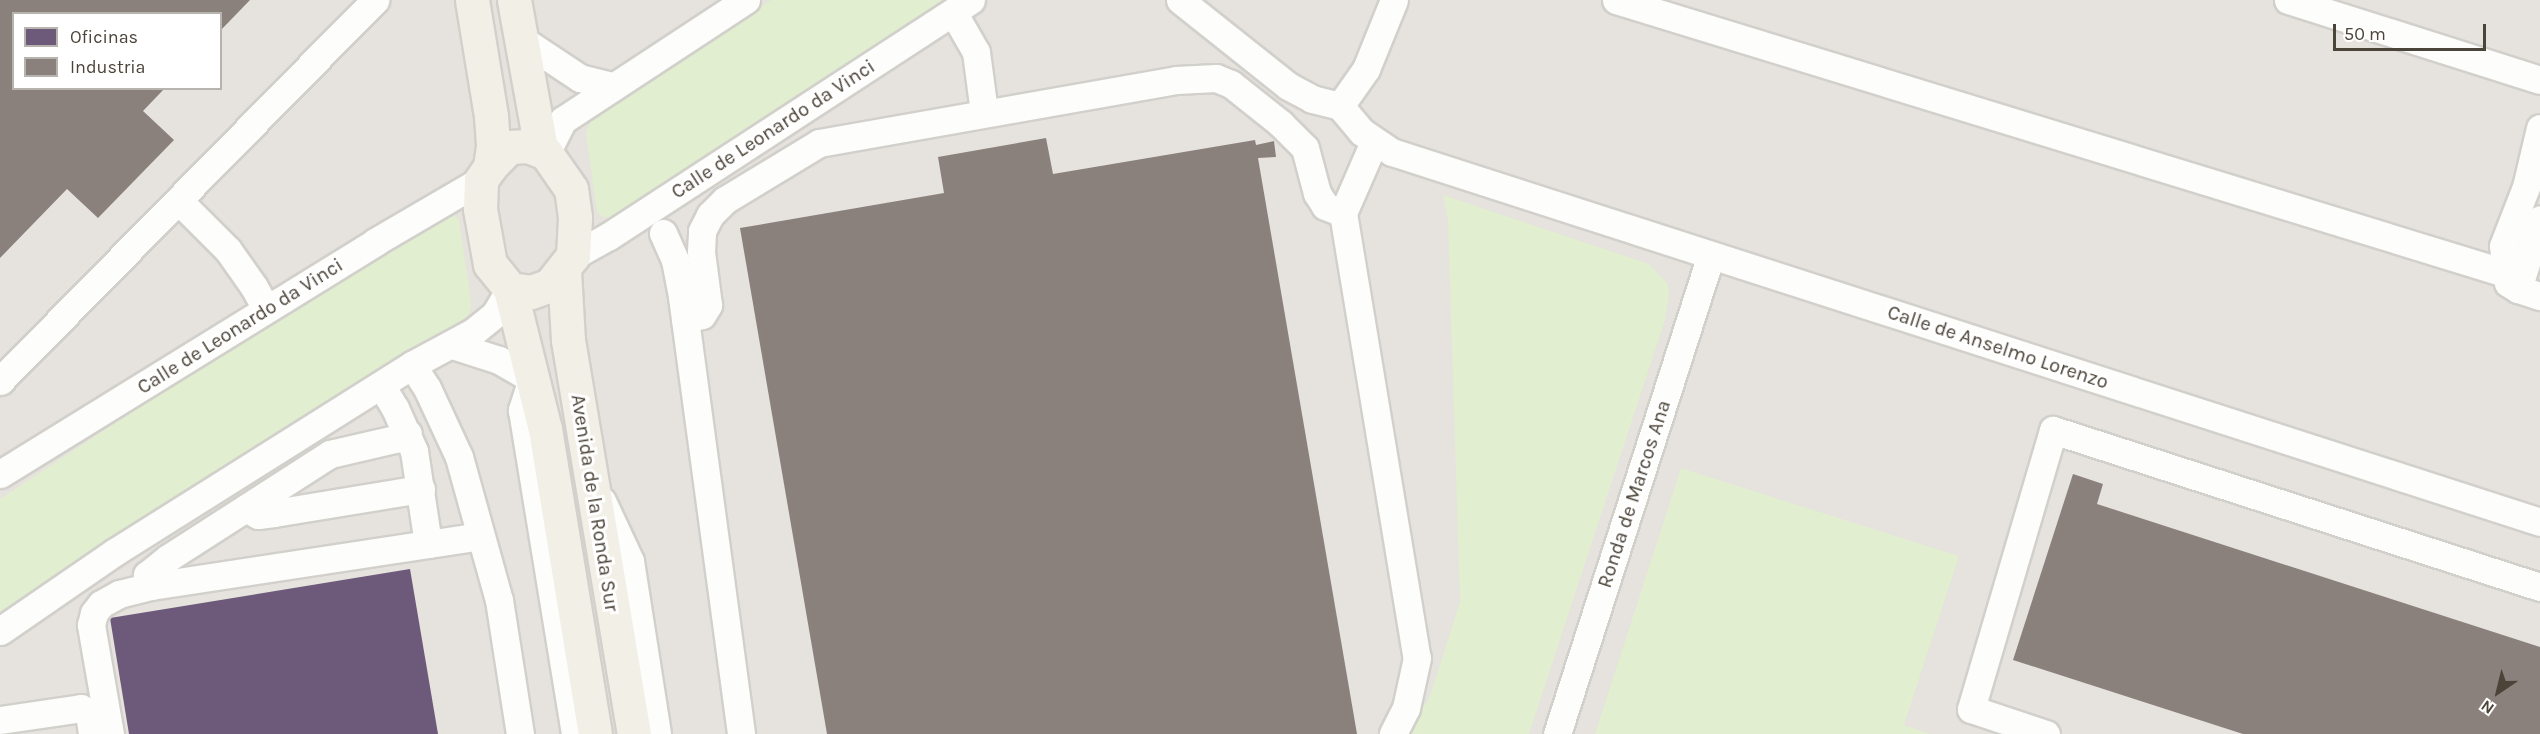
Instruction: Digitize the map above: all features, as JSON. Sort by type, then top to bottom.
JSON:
[{"type":"main road","points":[[472,0],[491,116],[493,146],[480,209],[490,264],[510,289],[531,292],[550,285],[568,263],[576,216],[571,189],[544,151],[514,0]]},
{"type":"main road","points":[[486,173],[510,147],[528,146],[544,151]]},
{"type":"main road","name":"Avenida de la Ronda Sur","points":[[568,263],[568,340],[633,734]]},
{"type":"main road","name":"Avenida de la Ronda Sur","points":[[510,289],[545,429],[595,734]]},
{"type":"street","points":[[0,381],[375,0]]},
{"type":"street","points":[[544,151],[563,120],[746,0]]},
{"type":"street","points":[[1180,0],[1288,86],[1312,99],[1340,106],[1366,69],[1394,0]]},
{"type":"street","points":[[1616,0],[2521,286]]},
{"type":"street","points":[[2289,0],[2540,80]]},
{"type":"street","points":[[962,6],[976,52],[984,112]]},
{"type":"street","name":"Calle de Leonardo da Vinci","points":[[568,263],[962,6]]},
{"type":"street","points":[[521,39],[580,78],[612,86]]},
{"type":"street","points":[[685,319],[702,315],[708,305],[701,252],[702,231],[710,215],[725,201],[819,143],[984,112],[1176,80],[1216,78],[1231,84],[1280,123],[1305,148],[1325,206],[1343,213]]},
{"type":"street","name":"Calle de Anselmo Lorenzo","points":[[1340,106],[1362,132],[1392,152],[2540,522]]},
{"type":"street","points":[[2521,286],[2503,246],[2533,183],[2540,128]]},
{"type":"street","points":[[1374,142],[1343,213],[1417,658],[1406,708],[1393,734]]},
{"type":"street","name":"Calle de Leonardo da Vinci","points":[[0,474],[486,173]]},
{"type":"street","points":[[179,201],[228,250],[250,280],[266,309]]},
{"type":"street","points":[[2521,286],[2540,219]]},
{"type":"street","points":[[663,233],[675,260],[685,319],[741,734]]},
{"type":"street","name":"Ronda de Marcos Ana","points":[[1557,734],[1711,255]]},
{"type":"street","points":[[0,631],[115,552],[412,365],[452,345],[495,314],[510,289]]},
{"type":"street","points":[[452,345],[499,360],[532,379],[522,410],[575,734]]},
{"type":"street","points":[[412,365],[427,388],[459,457],[499,600],[520,734]]},
{"type":"street","points":[[381,385],[408,433],[414,451],[428,543]]},
{"type":"street","points":[[2046,734],[1971,709],[2053,430],[2540,587]]},
{"type":"street","points":[[151,586],[147,575],[156,567],[330,454],[395,439],[408,433]]},
{"type":"street","points":[[593,481],[630,561],[657,734]]},
{"type":"street","points":[[246,508],[258,515],[421,489]]},
{"type":"street","points":[[110,734],[91,625],[94,613],[101,604],[119,594],[151,586],[480,536]]},
{"type":"street","points":[[0,720],[81,708],[89,714],[92,734]]},
{"type":"shaded area","points":[[0,0],[2540,0],[2540,734],[0,734]]},
{"type":"shaded area","points":[[1752,300],[2015,382],[1959,556],[1681,468],[1728,322],[1735,308]]},
{"type":"shaded area","points":[[410,398],[440,458],[451,521],[417,527],[415,517],[204,553],[196,530]]},
{"type":"shaded area","points":[[90,681],[98,734],[0,734],[0,696]]},
{"type":"green space","points":[[771,0],[950,0],[617,219],[602,217],[597,211],[586,133],[594,113]]},
{"type":"green space","points":[[1443,195],[1649,264],[1668,284],[1669,295],[1665,320],[1529,734],[1406,734],[1413,717],[1426,704],[1431,693],[1460,602],[1448,221]]},
{"type":"green space","points":[[451,212],[459,221],[470,294],[471,307],[468,316],[119,535],[0,616],[0,499],[191,373]]},
{"type":"green space","points":[[1681,468],[1959,556],[1904,725],[1930,734],[1595,734]]},
{"type":"building: Oficinas","points":[[410,569],[438,734],[129,734],[110,618]]},
{"type":"building: Industria","points":[[0,0],[250,0],[222,29],[222,12],[12,12],[12,90],[163,90],[143,111],[174,140],[98,218],[67,189],[0,258]]},
{"type":"building: Industria","points":[[1046,138],[1053,174],[1255,140],[1256,145],[1274,141],[1276,157],[1258,158],[1357,734],[827,734],[740,228],[944,193],[938,157]]},
{"type":"building: Industria","points":[[2073,474],[2103,484],[2097,504],[2540,647],[2540,734],[2243,734],[2013,660]]}]
